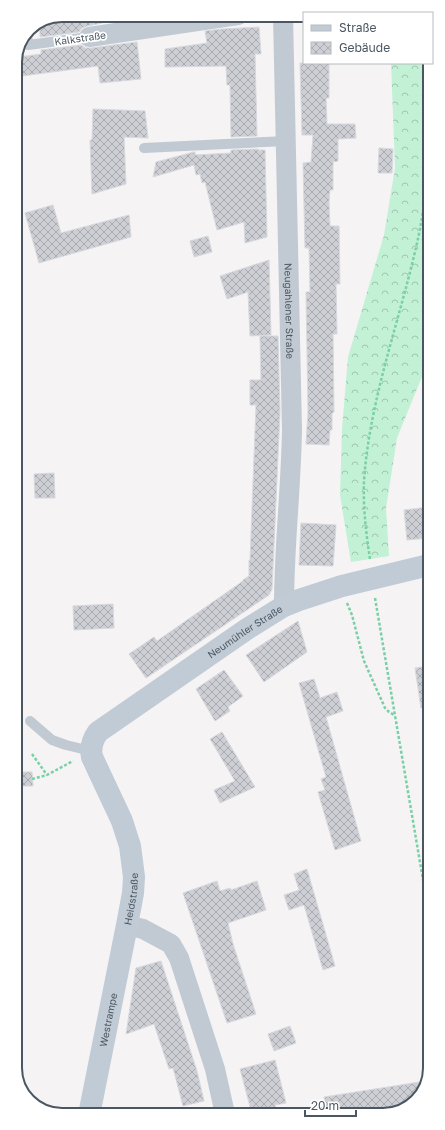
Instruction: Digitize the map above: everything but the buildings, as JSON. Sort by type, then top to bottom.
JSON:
[{"type":"main road","name":"Neumühler Straße","points":[[91,751],[98,732],[247,629],[284,606],[342,586],[423,566]]},
{"type":"main road","name":"Heidstraße","points":[[91,751],[118,810],[130,846],[134,884],[128,925]]},
{"type":"main road","name":"Westrampe","points":[[90,1108],[128,925]]},
{"type":"street","name":"Kalkstraße","points":[[89,37],[191,22]]},
{"type":"street","name":"Neugahlener Straße","points":[[283,22],[292,430],[291,471],[284,568],[284,606]]},
{"type":"street","name":"Heidstraße","points":[[128,925],[143,928],[171,944],[179,958],[215,1069],[224,1108]]},
{"type":"lane","name":"Kalkstraße","points":[[28,42],[28,45],[89,37]]},
{"type":"lane","points":[[144,148],[286,141]]},
{"type":"lane","points":[[30,720],[52,740],[91,751]]},
{"type":"path","points":[[369,557],[364,509],[364,480],[373,418],[381,378],[411,270],[423,206]]},
{"type":"path","points":[[342,586],[352,615],[364,662],[385,708],[394,715]]},
{"type":"path","points":[[377,614],[423,881]]},
{"type":"path","points":[[32,779],[47,775],[91,751]]},
{"type":"path","points":[[32,754],[47,775]]},
{"type":"green space","points":[[391,64],[423,64],[423,374],[397,438],[386,508],[389,556],[351,562],[340,495],[342,429],[348,357],[384,235],[395,168]]}]
